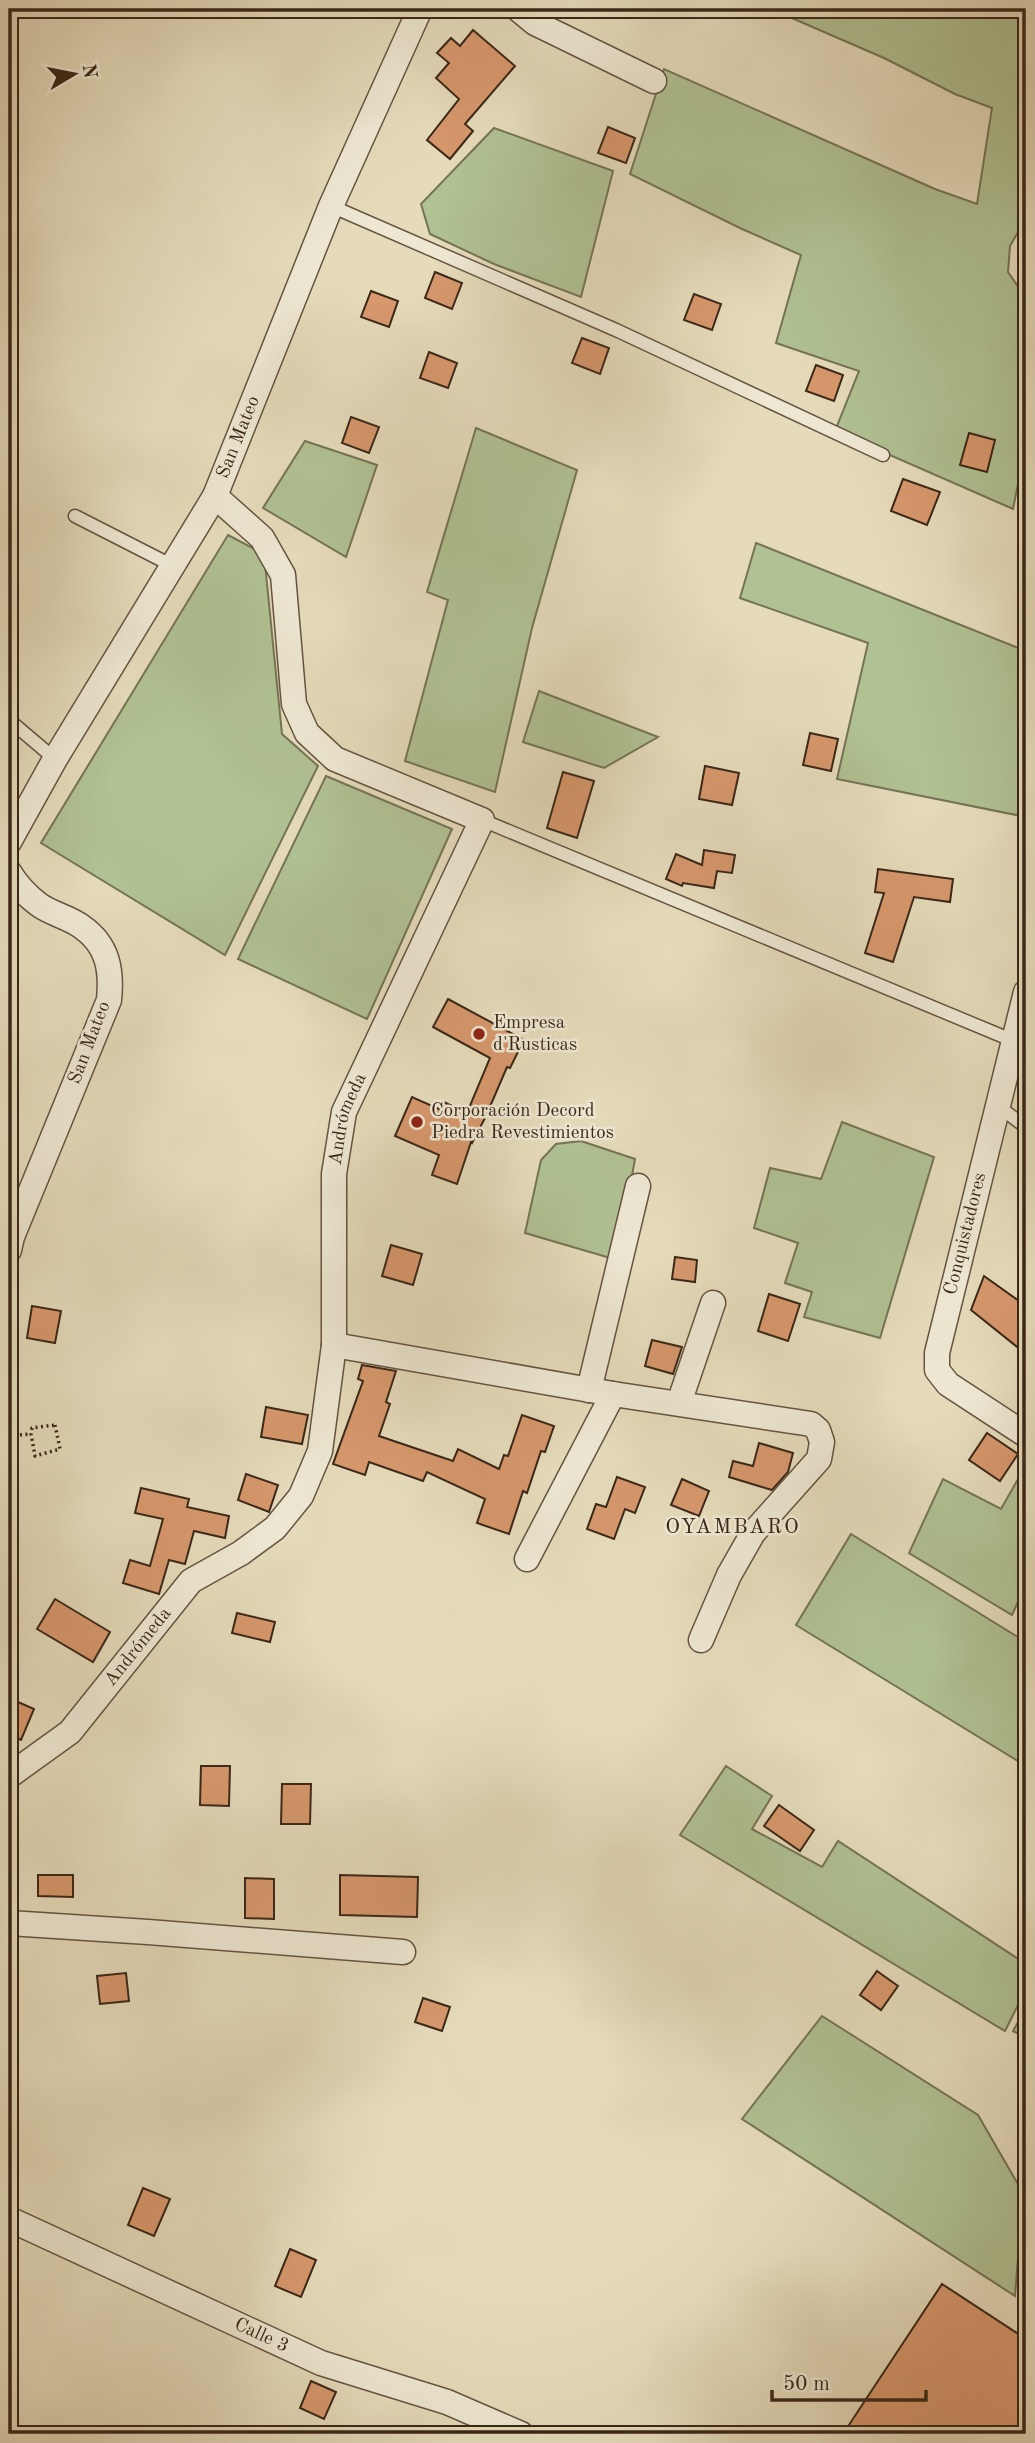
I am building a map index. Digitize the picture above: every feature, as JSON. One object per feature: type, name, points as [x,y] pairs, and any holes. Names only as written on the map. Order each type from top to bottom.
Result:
[{"type":"street","name":"San Mateo","points":[[9,842],[55,759],[215,496],[331,206],[420,9]]},
{"type":"street","points":[[518,9],[535,23],[654,81]]},
{"type":"street","points":[[215,496],[262,538],[283,575],[294,704],[307,733],[335,759],[482,820]]},
{"type":"street","name":"Andrómeda","points":[[9,1776],[70,1732],[191,1581],[241,1553],[275,1528],[301,1496],[320,1451],[334,1345],[334,1174],[344,1112],[482,820]]},
{"type":"street","name":"San Mateo","points":[[9,872],[21,890],[41,906],[82,927],[103,948],[111,975],[109,1000],[9,1250]]},
{"type":"street","name":"Conquistadores","points":[[1026,992],[937,1353],[937,1370],[948,1384],[1026,1435]]},
{"type":"street","points":[[527,1559],[601,1392],[638,1186]]},
{"type":"street","points":[[679,1404],[713,1303]]},
{"type":"street","points":[[334,1345],[601,1392],[811,1424],[818,1430],[822,1442],[819,1459],[753,1533],[729,1575],[701,1640]]},
{"type":"street","points":[[9,1923],[148,1931],[402,1952]]},
{"type":"street","name":"Calle 3","points":[[9,2219],[321,2363],[447,2402],[521,2434]]},
{"type":"lane","points":[[331,206],[615,330],[883,455]]},
{"type":"lane","points":[[75,516],[173,566]]},
{"type":"lane","points":[[9,720],[55,759]]},
{"type":"lane","points":[[482,820],[1014,1041]]},
{"type":"lane","points":[[998,1107],[1026,1127]]},
{"type":"path","points":[[55,1425],[60,1449],[35,1456],[31,1434],[32,1428],[55,1425]]},
{"type":"path","points":[[9,1436],[31,1434]]},
{"type":"green space","points":[[771,9],[1026,9],[1026,218],[1010,246],[1008,272],[1026,298],[1026,443],[1013,509],[835,431],[859,371],[776,343],[801,255],[630,174],[664,69],[935,189],[977,204],[992,108],[955,94],[884,58]]},
{"type":"green space","points":[[494,128],[613,171],[581,297],[494,264],[430,234],[421,204]]},
{"type":"green space","points":[[476,428],[577,470],[532,628],[495,792],[405,761],[448,600],[427,592]]},
{"type":"green space","points":[[305,441],[377,465],[346,557],[263,508]]},
{"type":"green space","points":[[228,535],[264,554],[282,734],[318,766],[225,955],[41,843]]},
{"type":"green space","points":[[756,543],[1026,651],[1026,817],[837,779],[868,643],[740,598]]},
{"type":"green space","points":[[539,691],[658,737],[604,768],[523,742]]},
{"type":"green space","points":[[326,776],[452,829],[367,1019],[238,959]]},
{"type":"green space","points":[[842,1122],[934,1157],[880,1338],[804,1317],[812,1292],[785,1283],[798,1243],[754,1228],[770,1168],[821,1179]]},
{"type":"green space","points":[[581,1141],[635,1159],[617,1260],[525,1233],[541,1160],[556,1144]]},
{"type":"green space","points":[[1026,1465],[1026,1584],[1012,1615],[909,1553],[943,1479],[1001,1509]]},
{"type":"green space","points":[[851,1534],[1026,1642],[1026,1766],[796,1625]]},
{"type":"green space","points":[[726,1766],[772,1796],[752,1829],[822,1867],[838,1841],[1026,1964],[1026,1989],[1005,2031],[680,1835]]},
{"type":"green space","points":[[1026,2008],[1026,2038],[1013,2031]]},
{"type":"green space","points":[[822,2016],[978,2115],[1023,2193],[1015,2296],[742,2119]]},
{"type":"building","points":[[473,30],[515,66],[465,124],[473,131],[450,159],[427,140],[459,99],[436,78],[449,63],[437,53],[451,38],[460,46]]},
{"type":"building","points":[[608,127],[635,138],[626,163],[598,153]]},
{"type":"building","points":[[435,272],[462,283],[452,309],[425,298]]},
{"type":"building","points":[[371,291],[398,301],[389,327],[361,317]]},
{"type":"building","points":[[694,294],[721,304],[712,330],[684,320]]},
{"type":"building","points":[[582,338],[609,348],[600,374],[572,363]]},
{"type":"building","points":[[429,352],[457,363],[448,388],[420,378]]},
{"type":"building","points":[[816,365],[843,375],[834,401],[806,391]]},
{"type":"building","points":[[351,417],[379,427],[369,453],[342,443]]},
{"type":"building","points":[[969,433],[995,440],[987,472],[960,465]]},
{"type":"building","points":[[903,479],[940,492],[927,525],[891,511]]},
{"type":"building","points":[[810,733],[838,739],[831,771],[803,765]]},
{"type":"building","points":[[705,766],[739,773],[732,805],[699,799]]},
{"type":"building","points":[[563,772],[594,781],[577,838],[547,828]]},
{"type":"building","points":[[704,850],[735,855],[732,873],[717,871],[714,888],[683,883],[682,886],[666,879],[676,854],[702,865]]},
{"type":"building","points":[[878,869],[953,879],[950,902],[914,897],[893,962],[865,953],[884,893],[875,892]]},
{"type":"building","points":[[448,999],[524,1040],[510,1068],[507,1067],[486,1116],[471,1142],[457,1184],[432,1175],[439,1155],[395,1136],[412,1097],[441,1110],[444,1102],[467,1113],[490,1058],[433,1027]]},
{"type":"building","points":[[391,1245],[422,1254],[413,1285],[382,1276]]},
{"type":"building","points":[[675,1257],[697,1260],[695,1282],[672,1279]]},
{"type":"building","points":[[984,1276],[1026,1306],[1026,1354],[971,1310]]},
{"type":"building","points":[[769,1294],[800,1304],[788,1341],[758,1331]]},
{"type":"building","points":[[32,1306],[61,1311],[55,1343],[27,1338]]},
{"type":"building","points":[[652,1340],[682,1347],[673,1374],[645,1366]]},
{"type":"building","points":[[362,1365],[396,1371],[386,1402],[390,1404],[379,1436],[453,1461],[458,1449],[499,1469],[504,1455],[508,1456],[522,1415],[554,1426],[545,1452],[541,1451],[527,1493],[523,1491],[509,1534],[477,1523],[485,1499],[427,1472],[423,1481],[369,1462],[365,1475],[333,1464],[363,1381],[358,1379]]},
{"type":"building","points":[[266,1407],[308,1415],[302,1444],[261,1437]]},
{"type":"building","points":[[987,1433],[1018,1454],[1000,1481],[969,1460]]},
{"type":"building","points":[[759,1443],[793,1453],[788,1472],[772,1490],[729,1477],[733,1461],[753,1466]]},
{"type":"building","points":[[246,1474],[278,1485],[269,1512],[238,1500]]},
{"type":"building","points":[[617,1477],[645,1487],[635,1513],[625,1509],[614,1539],[587,1529],[596,1504],[606,1507]]},
{"type":"building","points":[[682,1479],[709,1491],[699,1516],[671,1505]]},
{"type":"building","points":[[141,1488],[189,1499],[187,1507],[229,1516],[225,1538],[194,1531],[185,1564],[169,1560],[159,1594],[123,1583],[130,1560],[150,1566],[163,1519],[135,1513]]},
{"type":"building","points":[[55,1599],[110,1632],[93,1662],[37,1629]]},
{"type":"building","points":[[237,1613],[275,1622],[270,1642],[232,1633]]},
{"type":"building","points":[[9,1698],[34,1709],[21,1740],[9,1734]]},
{"type":"building","points":[[201,1766],[230,1766],[229,1806],[200,1805]]},
{"type":"building","points":[[282,1784],[311,1784],[310,1824],[281,1824]]},
{"type":"building","points":[[779,1805],[814,1830],[800,1851],[764,1826]]},
{"type":"building","points":[[38,1875],[73,1875],[73,1897],[38,1896]]},
{"type":"building","points":[[340,1875],[418,1877],[417,1917],[340,1915]]},
{"type":"building","points":[[245,1878],[274,1879],[274,1919],[245,1918]]},
{"type":"building","points":[[877,1971],[898,1986],[881,2010],[860,1995]]},
{"type":"building","points":[[126,1973],[129,2001],[100,2004],[97,1976]]},
{"type":"building","points":[[423,1998],[450,2007],[442,2031],[415,2022]]},
{"type":"building","points":[[143,2188],[170,2199],[154,2236],[128,2225]]},
{"type":"building","points":[[290,2249],[316,2260],[301,2297],[275,2286]]},
{"type":"building","points":[[942,2284],[1026,2339],[1026,2413],[1013,2434],[843,2434]]},
{"type":"building","points":[[311,2381],[336,2392],[324,2419],[300,2408]]},
{"type":"place","name":"Empresa d'Rusticas","points":[[479,1034]]},
{"type":"place","name":"Corporación Decord Piedra Revestimientos","points":[[417,1122]]},
{"type":"district","name":"OYAMBARO","points":[[733,1527]]}]
